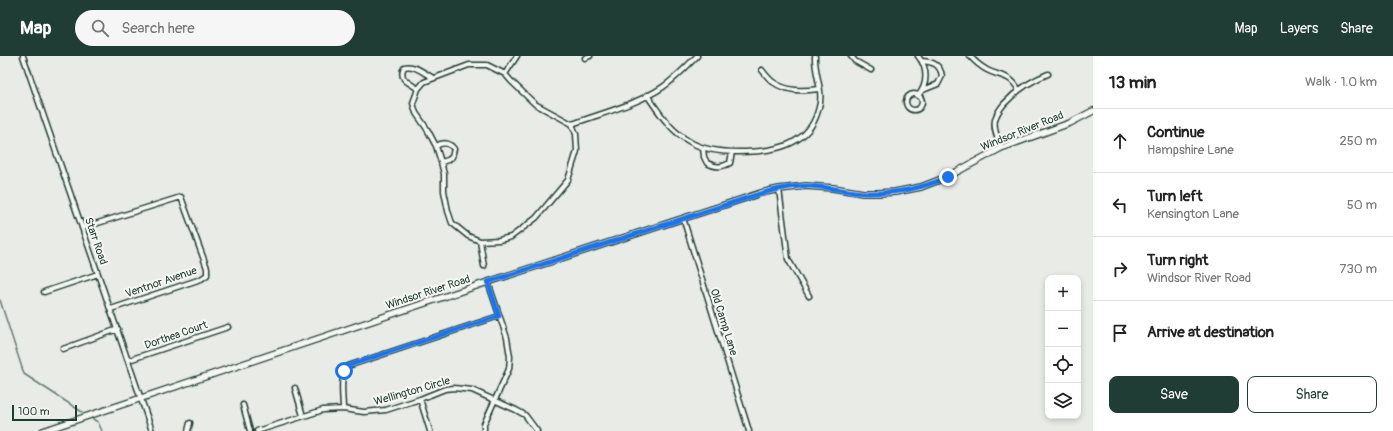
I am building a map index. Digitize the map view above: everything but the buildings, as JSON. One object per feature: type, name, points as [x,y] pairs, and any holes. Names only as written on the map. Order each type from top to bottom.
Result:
[{"type":"main road","name":"Windsor River Road","points":[[43,431],[488,282],[761,193],[806,186],[863,193],[878,193],[909,190],[934,183],[1001,148],[1064,125],[1093,111]]},
{"type":"street","name":"Starr Road","points":[[24,56],[152,431]]},
{"type":"street","points":[[505,74],[517,56]]},
{"type":"street","points":[[585,58],[590,56]]},
{"type":"street","points":[[572,124],[632,102],[662,87],[683,72],[697,56]]},
{"type":"street","points":[[647,95],[663,119],[673,130],[692,144],[710,150],[741,153],[774,149],[797,140],[808,130],[816,118],[820,106],[815,56]]},
{"type":"street","points":[[851,56],[855,61],[871,70]]},
{"type":"street","points":[[918,56],[922,61],[926,83],[918,96]]},
{"type":"street","points":[[970,56],[976,63],[987,70],[1014,82],[1018,89]]},
{"type":"street","points":[[922,61],[937,64],[940,67],[942,76],[938,84],[923,90]]},
{"type":"street","points":[[469,65],[488,65],[505,74],[534,104],[572,124],[576,134],[577,151],[568,180],[536,218],[511,236],[499,240],[480,241],[468,236],[452,223],[444,191],[444,174],[436,146],[416,113],[413,103],[418,89],[424,82],[433,78],[469,65]]},
{"type":"street","points":[[418,89],[403,79],[402,71],[404,67],[415,67],[433,78]]},
{"type":"street","points":[[762,70],[772,82],[793,90],[803,91],[819,89]]},
{"type":"street","points":[[1001,148],[994,120],[998,112],[1018,89],[1048,74]]},
{"type":"street","points":[[436,146],[440,143],[447,143],[454,149],[452,157],[441,162]]},
{"type":"street","points":[[704,148],[704,157],[707,163],[718,167],[730,164],[732,152]]},
{"type":"street","points":[[779,189],[788,259],[809,296]]},
{"type":"street","name":"Ventnor Avenue","points":[[82,228],[181,197],[207,268],[207,276],[201,279],[111,309]]},
{"type":"street","name":"Old Camp Lane","points":[[683,218],[749,431]]},
{"type":"street","points":[[480,241],[484,266]]},
{"type":"street","points":[[44,292],[98,274]]},
{"type":"street","points":[[484,431],[484,424],[509,368],[510,357],[510,347],[488,282]]},
{"type":"street","points":[[343,409],[343,377],[344,371],[348,366],[499,316]]},
{"type":"street","name":"Dorthea Court","points":[[129,360],[228,327]]},
{"type":"street","points":[[63,349],[118,329]]},
{"type":"street","points":[[295,388],[303,416]]},
{"type":"street","name":"Wellington Circle","points":[[257,431],[323,410],[343,409],[375,412],[454,388],[472,390],[516,410],[525,415],[538,431]]},
{"type":"street","points":[[420,399],[430,431]]},
{"type":"street","points":[[243,406],[250,431]]},
{"type":"street","points":[[188,431],[190,423]]},
{"type":"waterway","points":[[0,300],[24,374],[82,412]]},
{"type":"waterway","points":[[89,417],[98,422],[102,431]]},
{"type":"route","points":[[344,371],[348,366],[353,364],[499,316],[488,282],[761,193],[806,186],[833,188],[863,193],[895,192],[921,187],[948,177]]}]
